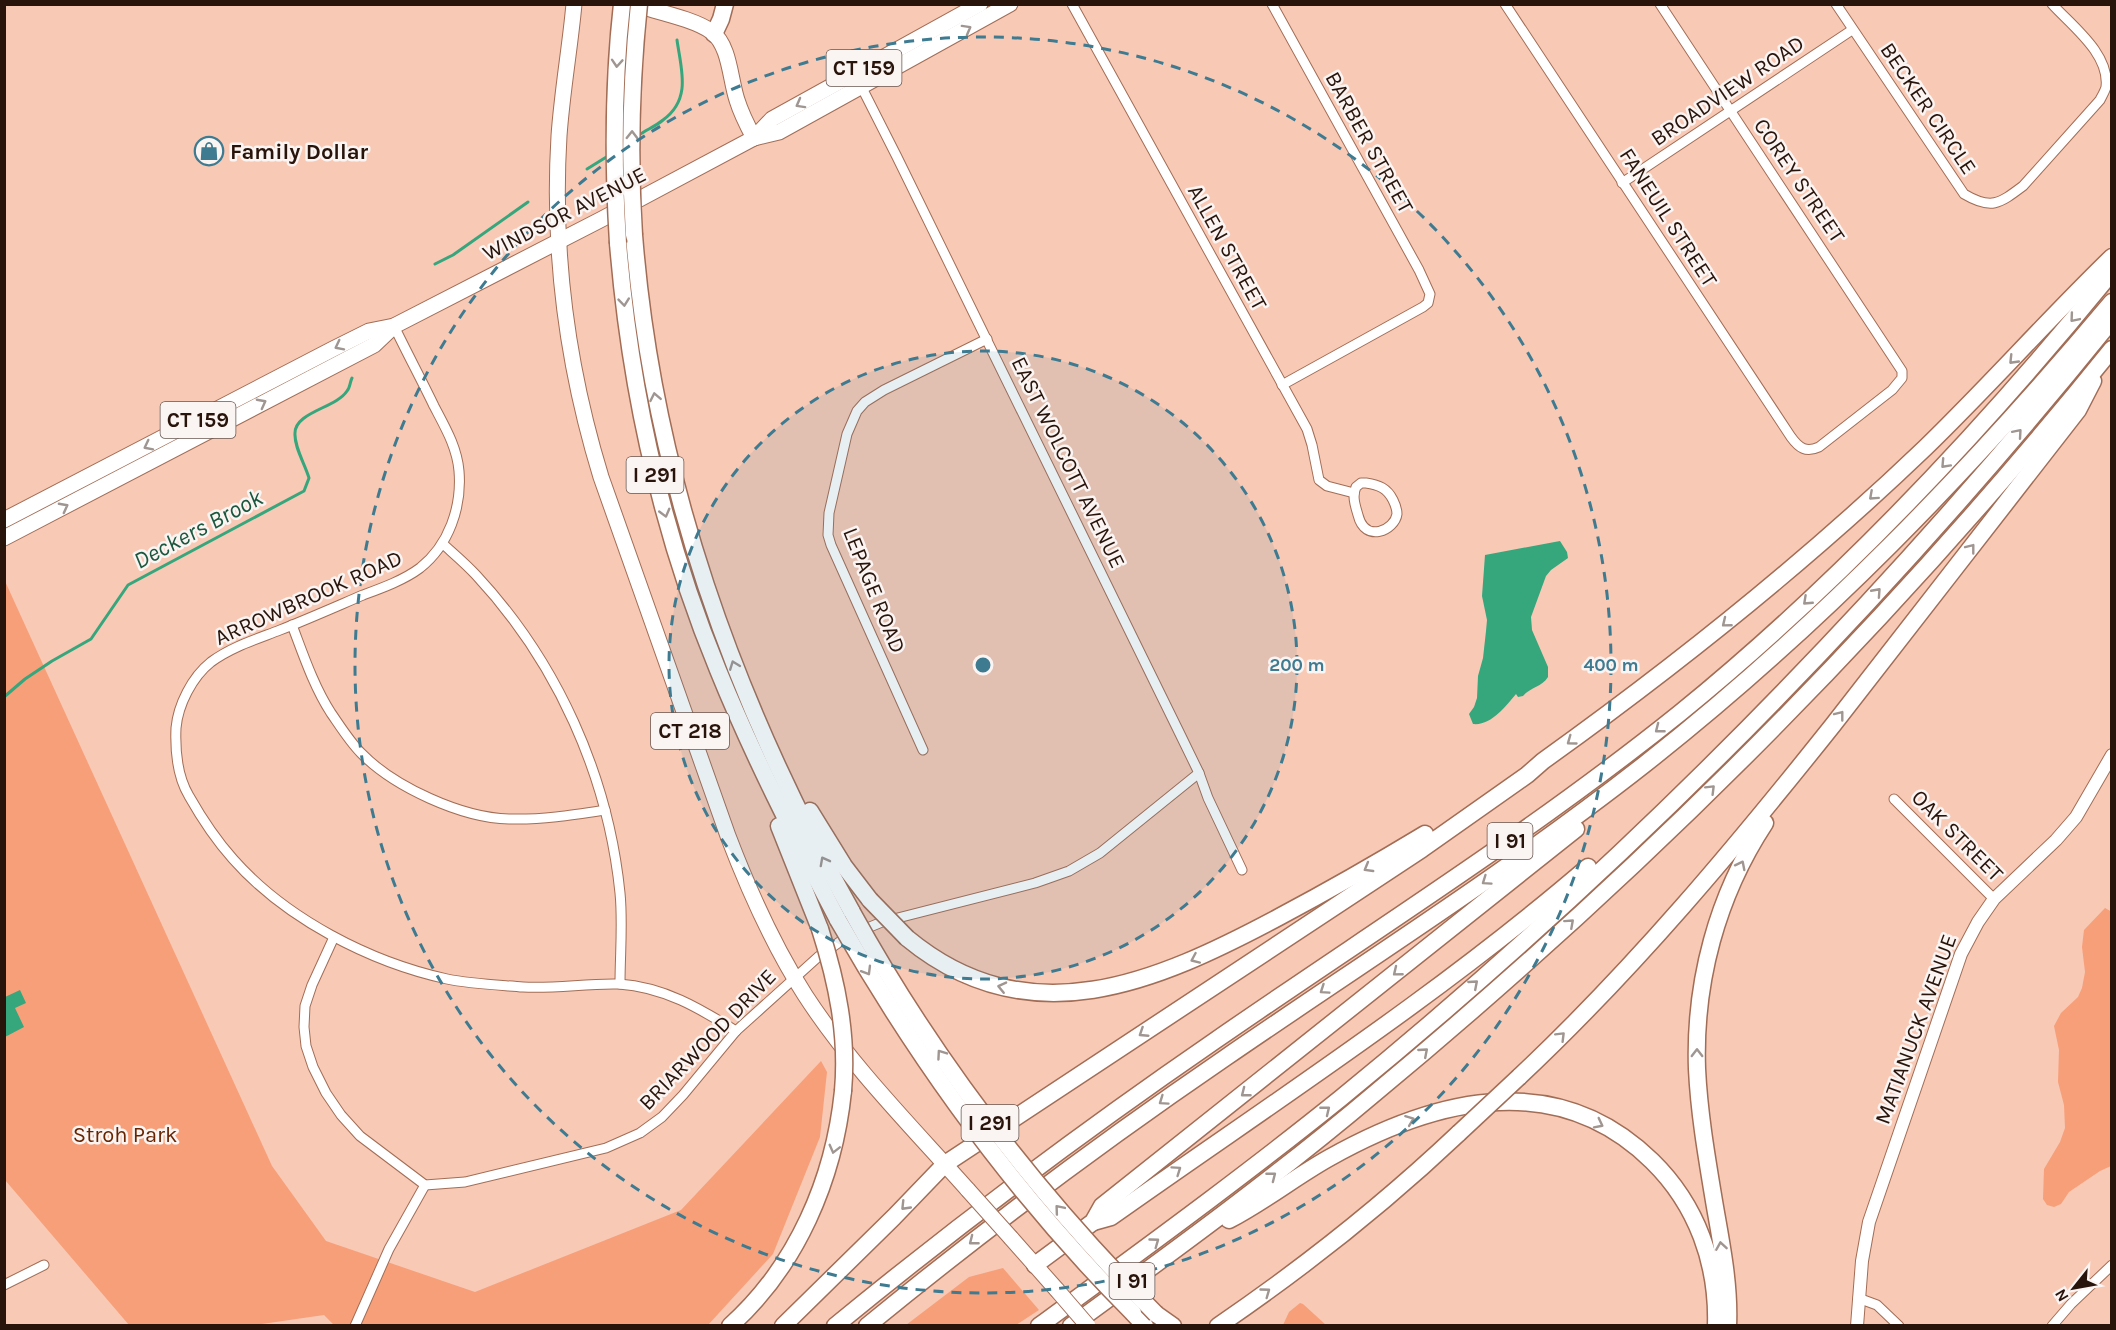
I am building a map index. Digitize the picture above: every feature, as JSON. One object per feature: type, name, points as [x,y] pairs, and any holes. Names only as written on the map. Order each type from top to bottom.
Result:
[{"type":"highway","name":"I 291","points":[[622,4],[615,108],[615,175],[618,243],[628,342],[651,462],[687,585],[737,694],[796,807],[885,999],[973,1126],[1052,1224],[1149,1321]]},
{"type":"highway","name":"I 291","points":[[639,4],[632,128],[634,235],[648,359],[672,476],[737,694]]},
{"type":"highway","points":[[714,34],[725,4]]},
{"type":"highway","points":[[783,1326],[945,1164],[1422,849],[1527,775],[1697,646],[1847,520],[1975,399],[2112,257]]},
{"type":"highway","name":"I 91","points":[[836,1326],[921,1256],[1081,1135],[1218,1038],[1504,845],[1606,770],[1691,703],[1778,627],[1904,506],[2008,395],[2112,272]]},
{"type":"highway","points":[[867,1326],[1076,1162],[1511,863],[1616,787],[1684,733],[1789,643],[1908,528],[2006,425],[2112,302]]},
{"type":"highway","points":[[1039,1326],[1230,1185],[1389,1058],[1588,881],[1688,786],[1840,631],[1970,488],[2112,320]]},
{"type":"highway","name":"I 91","points":[[1071,1326],[1288,1164],[1407,1067],[1562,931],[1653,846],[1791,709],[1932,559],[2015,466],[2112,349]]},
{"type":"highway","points":[[1218,1326],[1343,1234],[1459,1133],[1586,1011],[1645,948],[1714,871],[1804,761],[2078,410],[2090,390],[2100,364]]},
{"type":"highway","points":[[737,694],[761,717],[818,825],[844,866],[870,900],[907,938],[962,973],[992,985],[1044,993],[1078,992],[1139,980],[1194,960],[1299,906],[1398,850],[1523,771],[1543,761]]},
{"type":"highway","points":[[730,1326],[772,1280],[793,1248],[811,1213],[832,1154],[843,1091],[845,1061],[842,1018],[831,966],[820,929],[743,740],[737,694]]},
{"type":"highway","points":[[1035,1265],[1093,1222],[1111,1217],[1374,1033],[1468,963],[1593,862],[1678,787],[1746,722],[1779,695]]},
{"type":"highway","points":[[1093,1222],[1102,1206],[1563,840],[1648,769],[1684,733]]},
{"type":"highway","points":[[1728,1326],[1725,1271],[1699,1093],[1697,1042],[1700,993],[1712,939],[1730,889],[1756,837],[1794,781],[1804,761]]},
{"type":"highway","name":"I 291","points":[[845,916],[990,1123],[1149,1321]]},
{"type":"highway","points":[[1192,1236],[1240,1214],[1331,1157],[1408,1120],[1475,1103],[1503,1100],[1537,1103],[1573,1112],[1619,1135],[1648,1158],[1675,1187],[1692,1214],[1707,1250],[1714,1279],[1716,1326]]},
{"type":"highway","points":[[1149,1321],[1173,1326]]},
{"type":"main road","points":[[558,242],[559,135],[574,4]]},
{"type":"main road","points":[[633,4],[697,24],[714,34],[723,47],[737,101],[754,138]]},
{"type":"main road","name":"WINDSOR AVENUE","points":[[920,46],[980,4]]},
{"type":"main road","name":"WINDSOR AVENUE","points":[[4,537],[97,481],[315,367],[369,331],[394,326],[754,138],[779,132],[858,80],[920,46],[1010,4]]},
{"type":"main road","name":"CT 218","points":[[558,242],[561,291],[572,363],[601,477],[744,877],[765,925],[794,978],[848,1053],[1088,1326]]},
{"type":"main road","name":"WINDSOR AVENUE","points":[[4,520],[97,481]]},
{"type":"street","name":"ALLEN STREET","points":[[1072,4],[1310,436],[1319,480],[1327,486],[1354,493]]},
{"type":"street","name":"BARBER STREET","points":[[1272,4],[1419,270],[1429,289],[1430,299],[1423,307],[1282,385]]},
{"type":"street","name":"FANEUIL STREET","points":[[1505,4],[1791,437],[1803,449]]},
{"type":"street","name":"COREY STREET","points":[[1660,4],[1899,364],[1902,378],[1892,390],[1819,447],[1811,450],[1803,449]]},
{"type":"street","name":"BECKER CIRCLE","points":[[1836,4],[1964,194],[1980,204],[1996,203],[2009,197],[2023,186],[2100,100],[2106,88],[2104,64],[2052,4]]},
{"type":"street","name":"BROADVIEW ROAD","points":[[1622,183],[1852,30]]},
{"type":"street","name":"EAST WOLCOTT AVENUE","points":[[858,80],[1199,773],[1208,798],[1242,870]]},
{"type":"street","name":"ARROWBROOK ROAD","points":[[394,326],[453,444],[459,470],[459,497],[454,521],[443,544],[420,567],[392,584],[236,647],[211,663],[197,677],[183,699],[177,723],[178,766],[185,788],[204,821],[235,862],[264,888],[299,916],[334,937],[389,962],[451,980],[545,987],[620,984],[664,993],[682,1000],[736,1031]]},
{"type":"street","name":"LEPAGE ROAD","points":[[923,750],[831,545],[828,535],[829,513],[847,434],[857,411],[865,402],[884,390],[987,339]]},
{"type":"street","points":[[1361,483],[1382,487],[1394,503],[1397,512],[1395,519],[1380,531],[1372,532],[1364,529],[1359,522],[1354,493],[1356,487],[1361,483]]},
{"type":"street","points":[[443,544],[476,575],[512,618],[546,668],[574,723],[592,766],[614,849],[621,896],[620,984]]},
{"type":"street","points":[[292,625],[330,711],[362,754],[402,783],[428,798],[468,813],[507,819],[549,819],[605,810]]},
{"type":"street","name":"MATIANUCK AVENUE","points":[[1857,1326],[1863,1247],[1869,1222],[1961,954],[1978,922],[1994,899],[2070,825],[2088,799],[2112,755]]},
{"type":"street","name":"BRIARWOOD DRIVE","points":[[425,1185],[465,1182],[620,1143],[640,1133],[662,1117],[683,1095],[736,1031],[832,946],[864,929],[901,916],[1053,877],[1077,867],[1117,840],[1199,773]]},
{"type":"street","name":"OAK STREET","points":[[1894,799],[1994,899]]},
{"type":"street","points":[[334,937],[305,1006],[306,1046],[313,1067],[326,1093],[341,1115],[360,1136],[425,1185],[389,1249],[355,1326]]},
{"type":"street","points":[[4,1285],[44,1265]]},
{"type":"street","points":[[2052,1326],[2071,1304],[2112,1265]]},
{"type":"street","points":[[1858,1298],[1877,1305],[1899,1326]]},
{"type":"green space","name":"Stroh Park","points":[[4,579],[272,1166],[326,1241],[475,1292],[681,1210],[821,1061],[827,1072],[820,1137],[773,1254],[708,1325],[335,1326],[324,1315],[255,1325],[129,1325],[5,1180]]},
{"type":"green space","points":[[2105,908],[2112,912],[2111,1166],[2069,1192],[2061,1204],[2054,1207],[2047,1205],[2043,1199],[2044,1169],[2060,1142],[2065,1128],[2064,1105],[2058,1082],[2059,1050],[2054,1026],[2061,1013],[2078,997],[2082,988],[2085,972],[2082,947],[2084,930]]},
{"type":"green space","points":[[1003,1268],[1039,1310],[1016,1325],[906,1325],[969,1277]]},
{"type":"green space","points":[[1300,1303],[1326,1325],[1283,1325],[1289,1312]]},
{"type":"shaded area","points":[[1560,541],[1568,558],[1546,576],[1531,617],[1532,630],[1548,667],[1548,677],[1523,696],[1518,697],[1516,694],[1492,719],[1473,724],[1469,714],[1477,698],[1478,676],[1483,658],[1487,620],[1482,596],[1485,555]]},
{"type":"shaded area","points":[[20,990],[26,1003],[15,1008],[24,1027],[5,1037],[5,997]]},
{"type":"waterway","name":"Deckers Brook","points":[[639,135],[663,120],[678,103],[682,73],[677,40]]},
{"type":"waterway","name":"Deckers Brook","points":[[587,169],[608,156]]},
{"type":"waterway","name":"Deckers Brook","points":[[435,264],[453,255],[528,202]]},
{"type":"waterway","name":"Deckers Brook","points":[[4,697],[25,679],[91,639],[128,585],[304,491],[309,478],[296,444],[297,426],[309,415],[342,397],[348,390],[352,378]]},
{"type":"place","name":"Family Dollar","points":[[209,151]]}]
